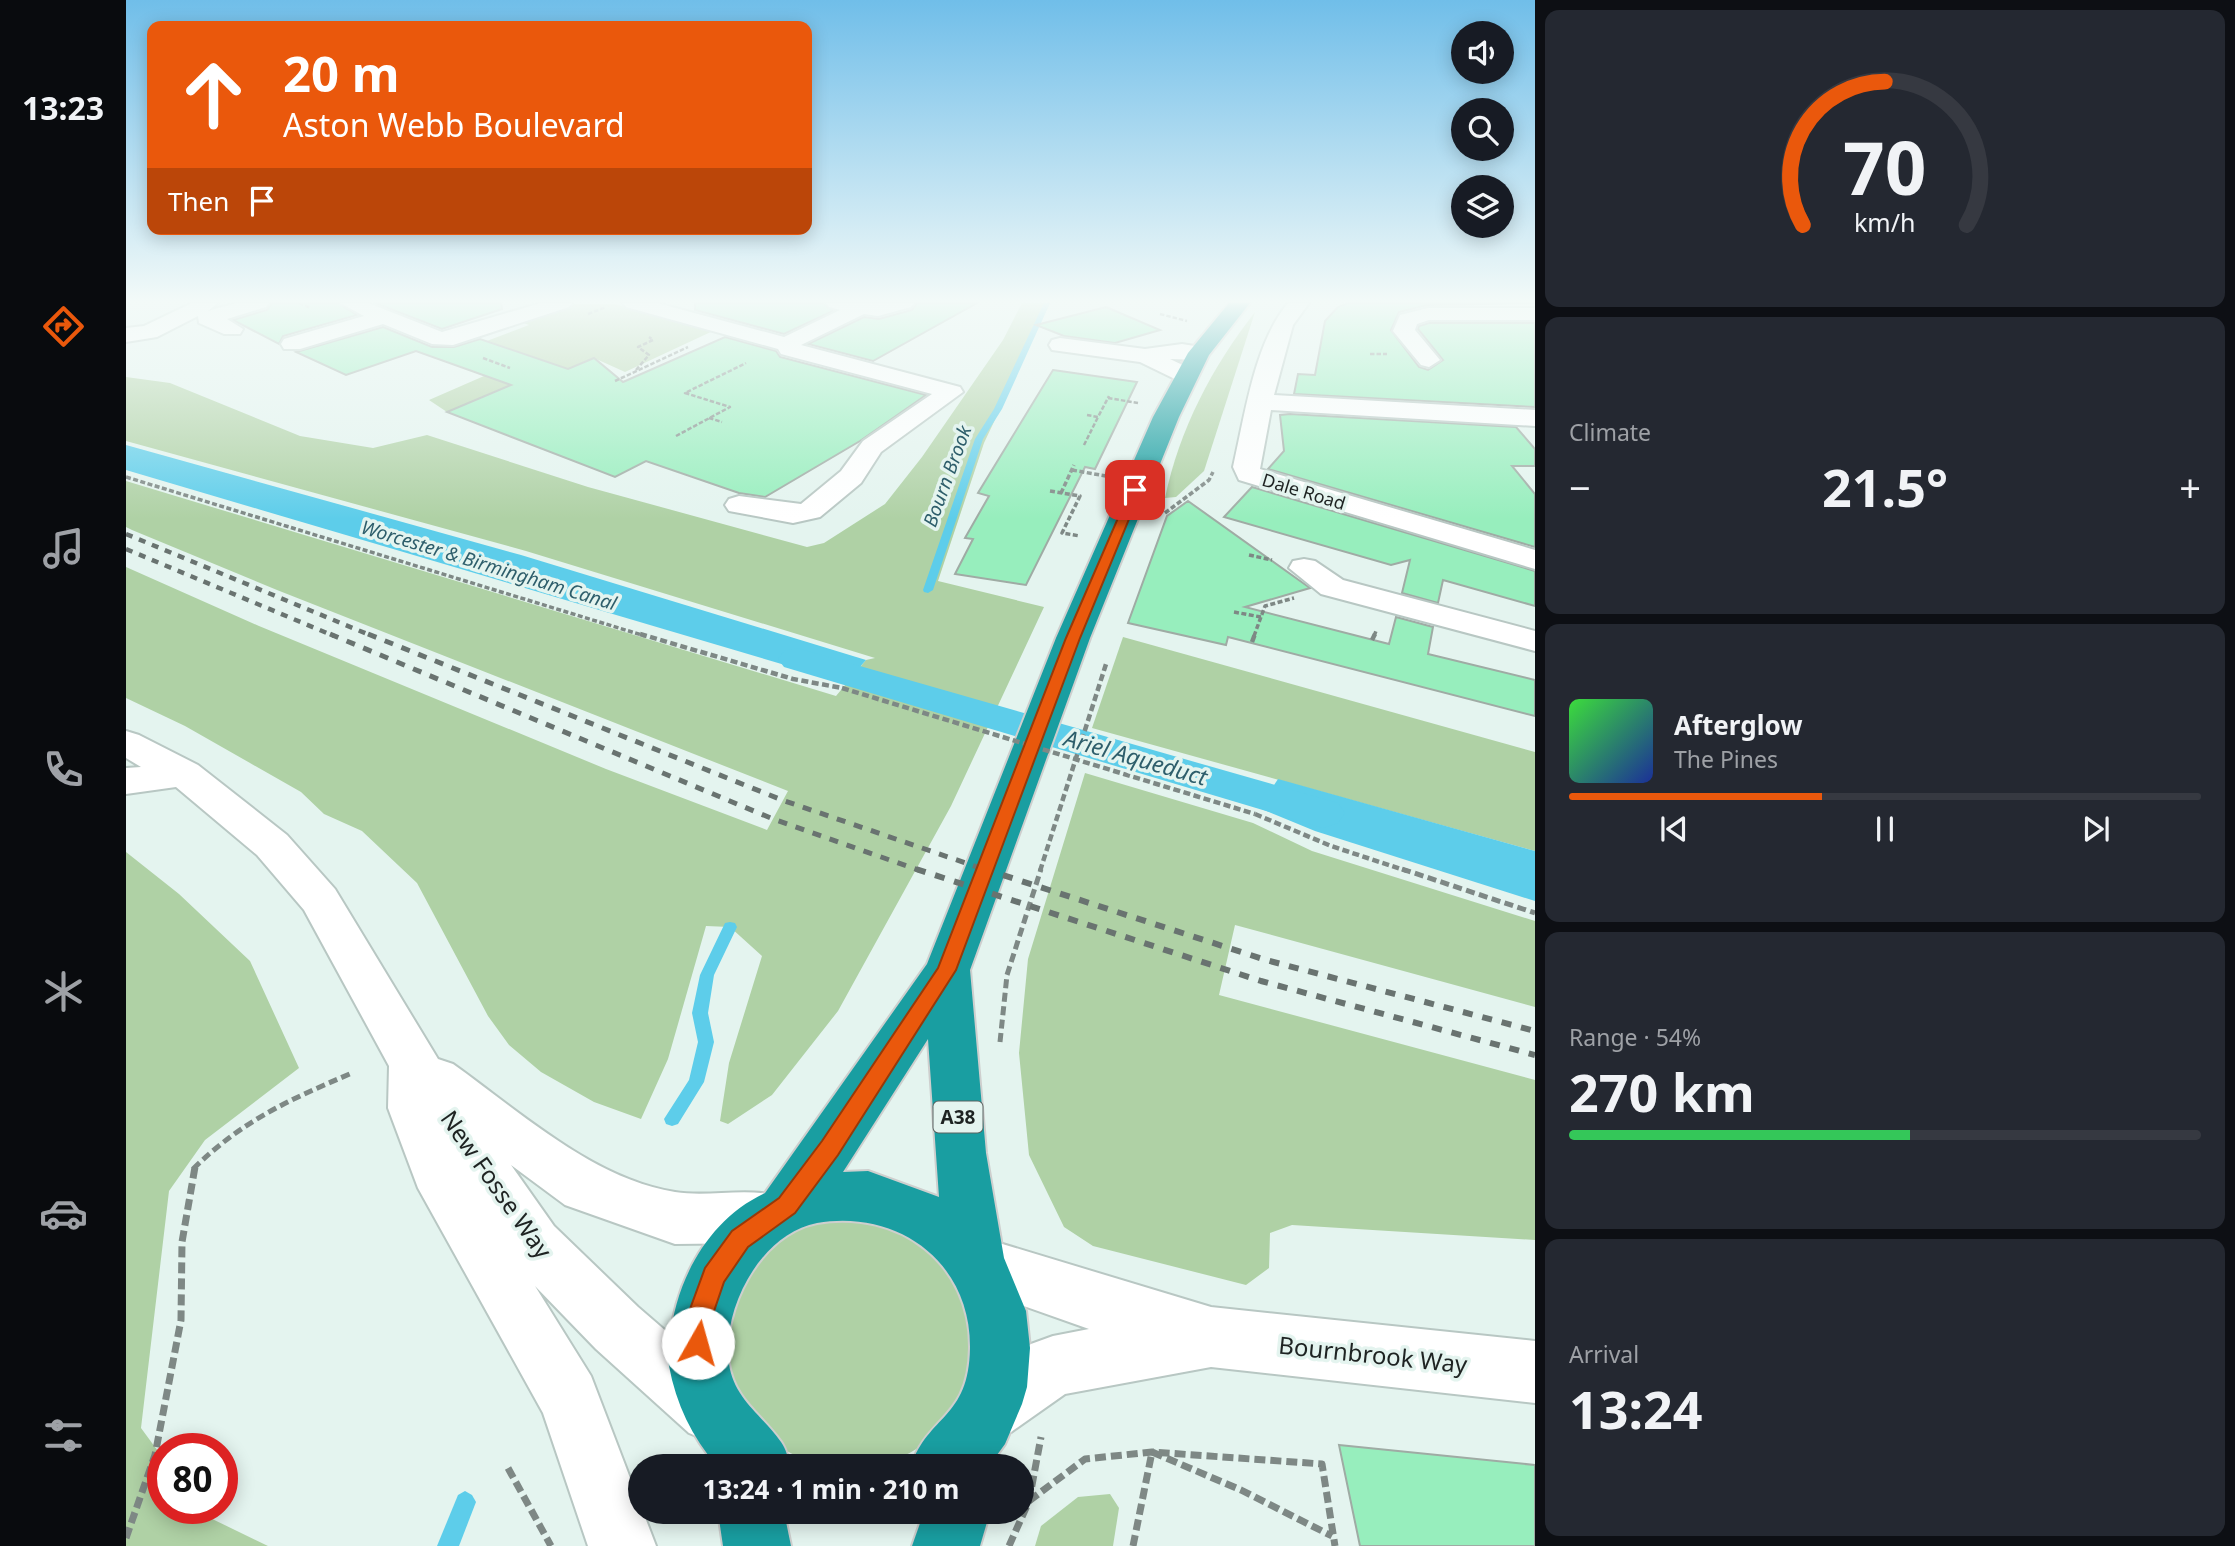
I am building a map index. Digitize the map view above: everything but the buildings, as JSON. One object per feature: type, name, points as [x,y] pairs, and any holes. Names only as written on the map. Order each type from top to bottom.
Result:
[{"type":"highway","name":"A38","points":[[738,1454],[698,1365],[699,1320],[714,1276],[740,1239],[777,1211],[830,1148],[947,970],[1073,638],[1187,375]]},
{"type":"highway","name":"A38","points":[[947,970],[960,1153],[976,1263]]},
{"type":"highway","name":"A38","points":[[777,1211],[817,1197],[862,1194],[906,1205],[946,1228],[976,1263],[997,1308],[1002,1359],[980,1438],[959,1454]]},
{"type":"highway","name":"A38","points":[[753,1524],[757,1546]]},
{"type":"highway","points":[[946,1546],[953,1524]]},
{"type":"street","points":[[739,505],[793,513],[810,511],[851,477],[872,447],[951,392],[888,375]]},
{"type":"street","name":"Dale Road","points":[[1268,375],[1246,467],[1249,474],[1535,560]]},
{"type":"street","points":[[1260,402],[1535,418]]},
{"type":"street","points":[[1304,568],[1332,587],[1535,641]]},
{"type":"street","name":"New Fosse Way","points":[[126,743],[184,774],[272,845],[320,900],[413,1063],[534,1245],[617,1328],[734,1454]]},
{"type":"street","points":[[126,781],[184,774]]},
{"type":"street","name":"New Fosse Way","points":[[413,1063],[584,1188],[676,1218],[777,1211]]},
{"type":"street","name":"New Fosse Way","points":[[413,1063],[414,1108],[445,1188],[569,1398],[622,1546]]},
{"type":"street","points":[[976,1263],[1044,1287],[1211,1337]]},
{"type":"street","points":[[980,1438],[1054,1366],[1211,1337]]},
{"type":"street","name":"Bournbrook Way","points":[[1211,1337],[1535,1371]]},
{"type":"path","points":[[615,382],[629,375]]},
{"type":"path","points":[[676,436],[730,407],[685,393],[722,375]]},
{"type":"path","points":[[1084,445],[1109,397],[1146,404]]},
{"type":"path","points":[[1087,415],[1098,417]]},
{"type":"path","points":[[709,418],[722,422]]},
{"type":"path","points":[[1061,493],[1073,468],[1112,477]]},
{"type":"path","points":[[1162,516],[1209,480],[1214,470]]},
{"type":"path","points":[[126,477],[682,647],[793,679],[842,688],[1255,814],[1331,846],[1535,913]]},
{"type":"path","points":[[1050,491],[1080,496],[1062,533],[1085,537]]},
{"type":"path","points":[[1252,642],[1265,606],[1332,587]]},
{"type":"path","points":[[1234,612],[1261,617]]},
{"type":"path","points":[[1000,1055],[1007,975],[1109,656]]},
{"type":"path","points":[[126,1538],[155,1455],[181,1320],[182,1242],[193,1169],[221,1142],[273,1107],[352,1073]]},
{"type":"path","points":[[1034,1474],[1054,1366]]},
{"type":"path","points":[[1152,1452],[1241,1490],[1333,1536]]},
{"type":"path","points":[[1133,1546],[1152,1452]]},
{"type":"path","points":[[1034,1497],[1086,1459],[1152,1452],[1321,1464],[1335,1546]]},
{"type":"path","points":[[508,1468],[551,1546]]},
{"type":"path","points":[[1009,1546],[1019,1524]]},
{"type":"green space","points":[[507,375],[489,377],[519,388],[495,398],[487,395],[447,412],[429,400],[484,376]]},
{"type":"green space","points":[[979,375],[1016,375],[984,443],[938,581],[1044,607],[951,806],[838,1011],[772,1095],[728,1124],[720,1121],[729,1063],[762,956],[730,927],[706,926],[668,1059],[641,1119],[594,1102],[541,1072],[509,1045],[488,1016],[417,883],[362,831],[324,814],[301,792],[185,726],[126,698],[126,567],[259,626],[606,769],[767,830],[788,791],[277,590],[132,530],[126,527],[126,481],[836,696],[866,660],[875,658],[526,551],[126,441],[126,377],[170,383],[300,436],[373,448],[427,435],[588,487],[807,547],[824,543],[885,504],[922,457]]},
{"type":"green space","points":[[1235,375],[1204,471],[1176,497],[1165,498],[1188,424],[1211,377]]},
{"type":"green space","points":[[1123,637],[1535,752],[1535,851],[1092,728]]},
{"type":"green space","points":[[1085,773],[1253,823],[1312,851],[1535,921],[1535,1007],[1235,925],[1219,995],[1535,1080],[1535,1240],[1292,1225],[1270,1233],[1269,1268],[1246,1285],[1093,1246],[1064,1227],[1029,1155],[1019,1053],[1028,959]]},
{"type":"green space","points":[[126,852],[179,894],[250,961],[299,1068],[205,1140],[169,1191],[141,1428],[147,1436],[147,1524],[223,1524],[268,1546],[126,1546]]},
{"type":"green space","points":[[850,1216],[875,1219],[898,1226],[920,1237],[939,1253],[961,1283],[975,1330],[973,1367],[955,1412],[930,1439],[907,1454],[793,1454],[780,1447],[761,1431],[739,1401],[727,1367],[724,1342],[727,1317],[734,1294],[745,1272],[761,1253],[780,1237],[802,1226],[825,1219]]},
{"type":"green space","points":[[1110,1494],[1119,1508],[1113,1546],[1035,1546],[1041,1526],[1078,1497]]},
{"type":"water","name":"Worcester & Birmingham Canal","points":[[126,445],[521,555],[866,660],[846,683],[126,470]]},
{"type":"water","points":[[1278,779],[1535,851],[1535,901],[1315,831],[1259,808]]},
{"type":"waterway","name":"Bourn Brook","points":[[928,590],[979,439],[998,409],[1014,375]]},
{"type":"waterway","name":"Ariel Aqueduct","points":[[797,659],[1323,813]]},
{"type":"waterway","name":"Bourn Brook","points":[[672,1119],[696,1082],[706,1042],[700,1013],[707,975],[730,927]]},
{"type":"waterway","name":"Bourn Brook","points":[[448,1546],[465,1502]]},
{"type":"railway","points":[[126,534],[372,636]]},
{"type":"railway","points":[[126,549],[334,636]]},
{"type":"railway","points":[[330,634],[773,819],[921,871]]},
{"type":"railway","points":[[368,634],[782,800],[989,871]]},
{"type":"railway","points":[[916,869],[1261,981],[1535,1055]]},
{"type":"railway","points":[[984,869],[1266,960],[1535,1031]]},
{"type":"route","points":[[698,1343],[699,1320],[714,1276],[740,1239],[767,1217],[787,1206],[830,1148],[856,1104],[947,970],[1073,638],[1135,490]]}]
